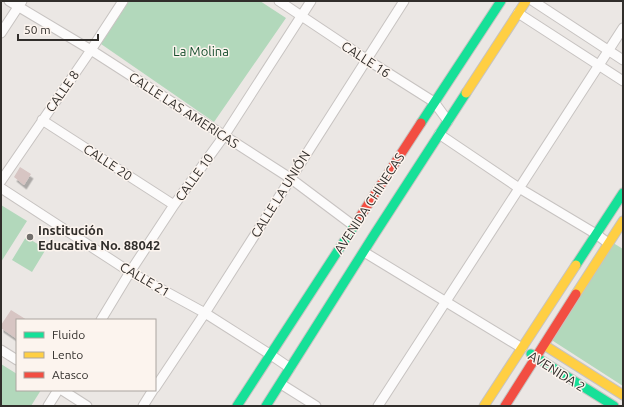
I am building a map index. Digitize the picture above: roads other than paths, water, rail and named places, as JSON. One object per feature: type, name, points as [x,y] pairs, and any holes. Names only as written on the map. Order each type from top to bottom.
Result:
[{"type":"main road","name":"AVENIDA CHINECAS","points":[[237,406],[272,355],[434,102],[501,1]]},
{"type":"main road","name":"AVENIDA CHINECAS","points":[[266,406],[439,134],[526,1]]},
{"type":"main road","points":[[484,406],[623,193]]},
{"type":"main road","points":[[505,406],[608,242],[620,233],[623,221]]},
{"type":"main road","name":"AVENIDA 2","points":[[544,345],[621,394]]},
{"type":"main road","name":"AVENIDA 2","points":[[522,348],[612,406]]},
{"type":"street","name":"CALLE LAS AMERICAS","points":[[9,1],[20,4],[290,178],[354,226]]},
{"type":"street","name":"CALLE 8","points":[[1,181],[123,1]]},
{"type":"street","name":"CALLE 16","points":[[279,1],[434,102],[448,121]]},
{"type":"street","name":"CALLE 10","points":[[102,319],[130,272],[174,205],[224,136],[311,1]]},
{"type":"street","name":"CALLE LA UNIÓN","points":[[156,386],[205,313],[404,1]]},
{"type":"street","points":[[533,1],[623,60]]},
{"type":"street","points":[[1,33],[20,4]]},
{"type":"street","points":[[518,13],[623,81]]},
{"type":"street","points":[[378,406],[623,28]]},
{"type":"street","name":"CALLE 20","points":[[42,120],[174,205]]},
{"type":"street","points":[[439,134],[519,188],[608,242]]},
{"type":"street","name":"CALLE 21","points":[[1,188],[130,272],[205,313],[290,368]]},
{"type":"street","points":[[364,252],[522,348]]},
{"type":"street","points":[[1,350],[16,359]]},
{"type":"street","points":[[281,384],[316,406]]},
{"type":"street","points":[[48,406],[57,391]]},
{"type":"street","points":[[64,391],[87,406]]},
{"type":"street","name":"CALLE LA UNIÓN","points":[[143,406],[153,391]]},
{"type":"street","points":[[612,406],[621,394]]},
{"type":"place","name":"Institución Educativa No. 88042","points":[[30,237]]},
{"type":"park label","name":"La Molina","points":[[201,51]]}]
